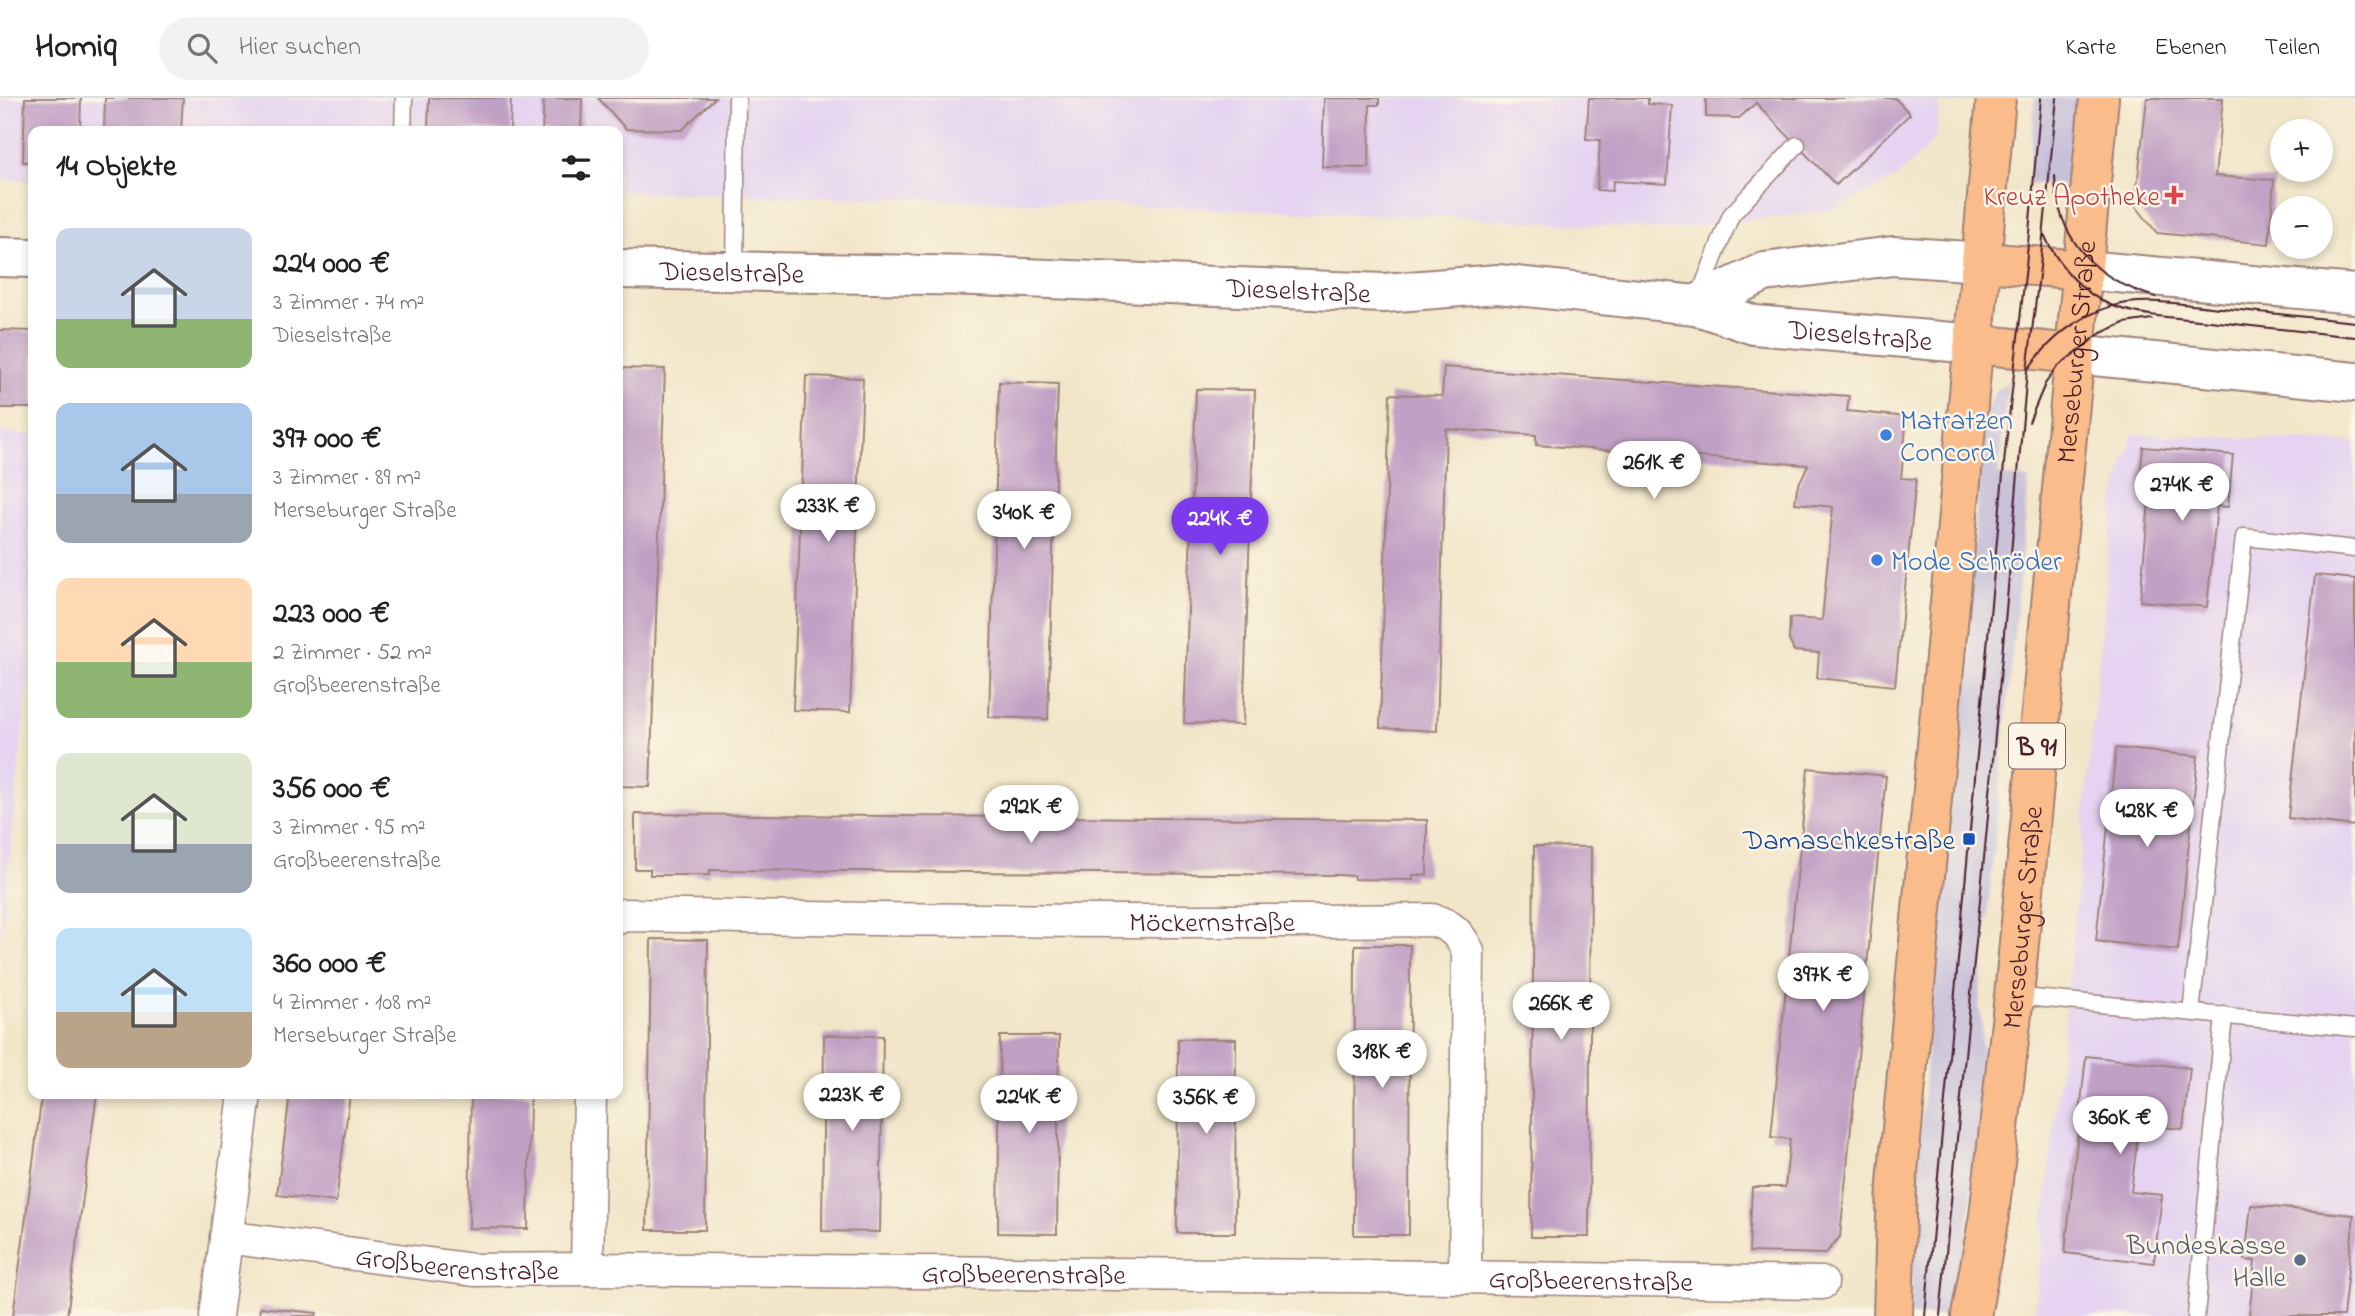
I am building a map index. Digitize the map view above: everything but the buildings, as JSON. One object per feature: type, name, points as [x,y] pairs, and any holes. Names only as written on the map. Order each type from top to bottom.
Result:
[{"type":"main road","points":[[1893,1316],[1897,1183],[1996,98]]},
{"type":"main road","name":"Merseburger Straße","points":[[1971,1316],[1989,1216],[2014,996],[2099,98]]},
{"type":"main road","points":[[1983,262],[2083,270]]},
{"type":"main road","points":[[1975,344],[2074,354]]},
{"type":"street","points":[[1695,305],[1764,272],[1893,256],[1983,262]]},
{"type":"street","points":[[0,257],[28,258]]},
{"type":"street","name":"Dieselstraße","points":[[623,269],[976,276],[1384,293],[1498,284],[1695,305],[1754,325],[1975,344]]},
{"type":"street","points":[[2083,270],[2355,294]]},
{"type":"street","points":[[2074,354],[2355,382]]},
{"type":"street","name":"Möckernstraße","points":[[623,915],[877,920],[1432,920],[1447,924],[1460,936],[1468,951],[1465,1277]]},
{"type":"street","points":[[216,1316],[244,1099]]},
{"type":"street","points":[[587,1269],[590,1099]]},
{"type":"street","name":"Großbeerenstraße","points":[[226,1237],[474,1270],[1465,1277],[1822,1283]]},
{"type":"lane","points":[[403,126],[404,98]]},
{"type":"lane","points":[[735,271],[737,98]]},
{"type":"lane","points":[[1695,305],[1731,215],[1797,145]]},
{"type":"lane","points":[[2192,1012],[2244,537],[2355,549]]},
{"type":"lane","points":[[2014,996],[2355,1028]]},
{"type":"lane","points":[[2196,1316],[2224,1015]]},
{"type":"shaded area","points":[[0,98],[1941,98],[1936,138],[1897,177],[1834,210],[1666,230],[1474,218],[997,201],[623,192],[623,126],[28,126],[28,180],[0,179]]},
{"type":"shaded area","points":[[2035,98],[2082,98],[2073,181],[2066,186],[2028,183]]},
{"type":"shaded area","points":[[2008,382],[1998,475],[2029,479],[1979,1005],[1982,1025],[1980,1123],[1965,1247],[1950,1316],[1911,1316],[1914,1199],[1986,409],[1995,392]]},
{"type":"shaded area","points":[[0,432],[28,435],[28,681],[0,946]]},
{"type":"shaded area","points":[[2133,434],[2355,442],[2355,1316],[2034,1316],[2114,498]]},
{"type":"tram line","points":[[1925,1316],[2005,453],[2041,98]]},
{"type":"tram line","points":[[1940,1316],[2027,371],[2057,98]]},
{"type":"tram line","points":[[2055,176],[2057,199],[2063,219],[2084,254],[2115,280],[2156,297]]},
{"type":"tram line","points":[[2044,234],[2072,277],[2091,294],[2113,306],[2136,313],[2355,337]]},
{"type":"tram line","points":[[2029,368],[2046,348],[2074,323],[2109,307],[2136,302],[2165,302],[2355,322]]},
{"type":"tram line","points":[[2029,422],[2045,384],[2057,367],[2101,333],[2124,323],[2152,319]]},
{"type":"place","name":"Kreuz Apotheke","points":[[2174,195]]},
{"type":"place","name":"Matratzen Concord","points":[[1886,435]]},
{"type":"place","name":"Mode Schröder","points":[[1877,560]]},
{"type":"place","name":"Damaschkestraße","points":[[1969,839]]},
{"type":"place","name":"Bundeskasse Halle","points":[[2300,1260]]}]
